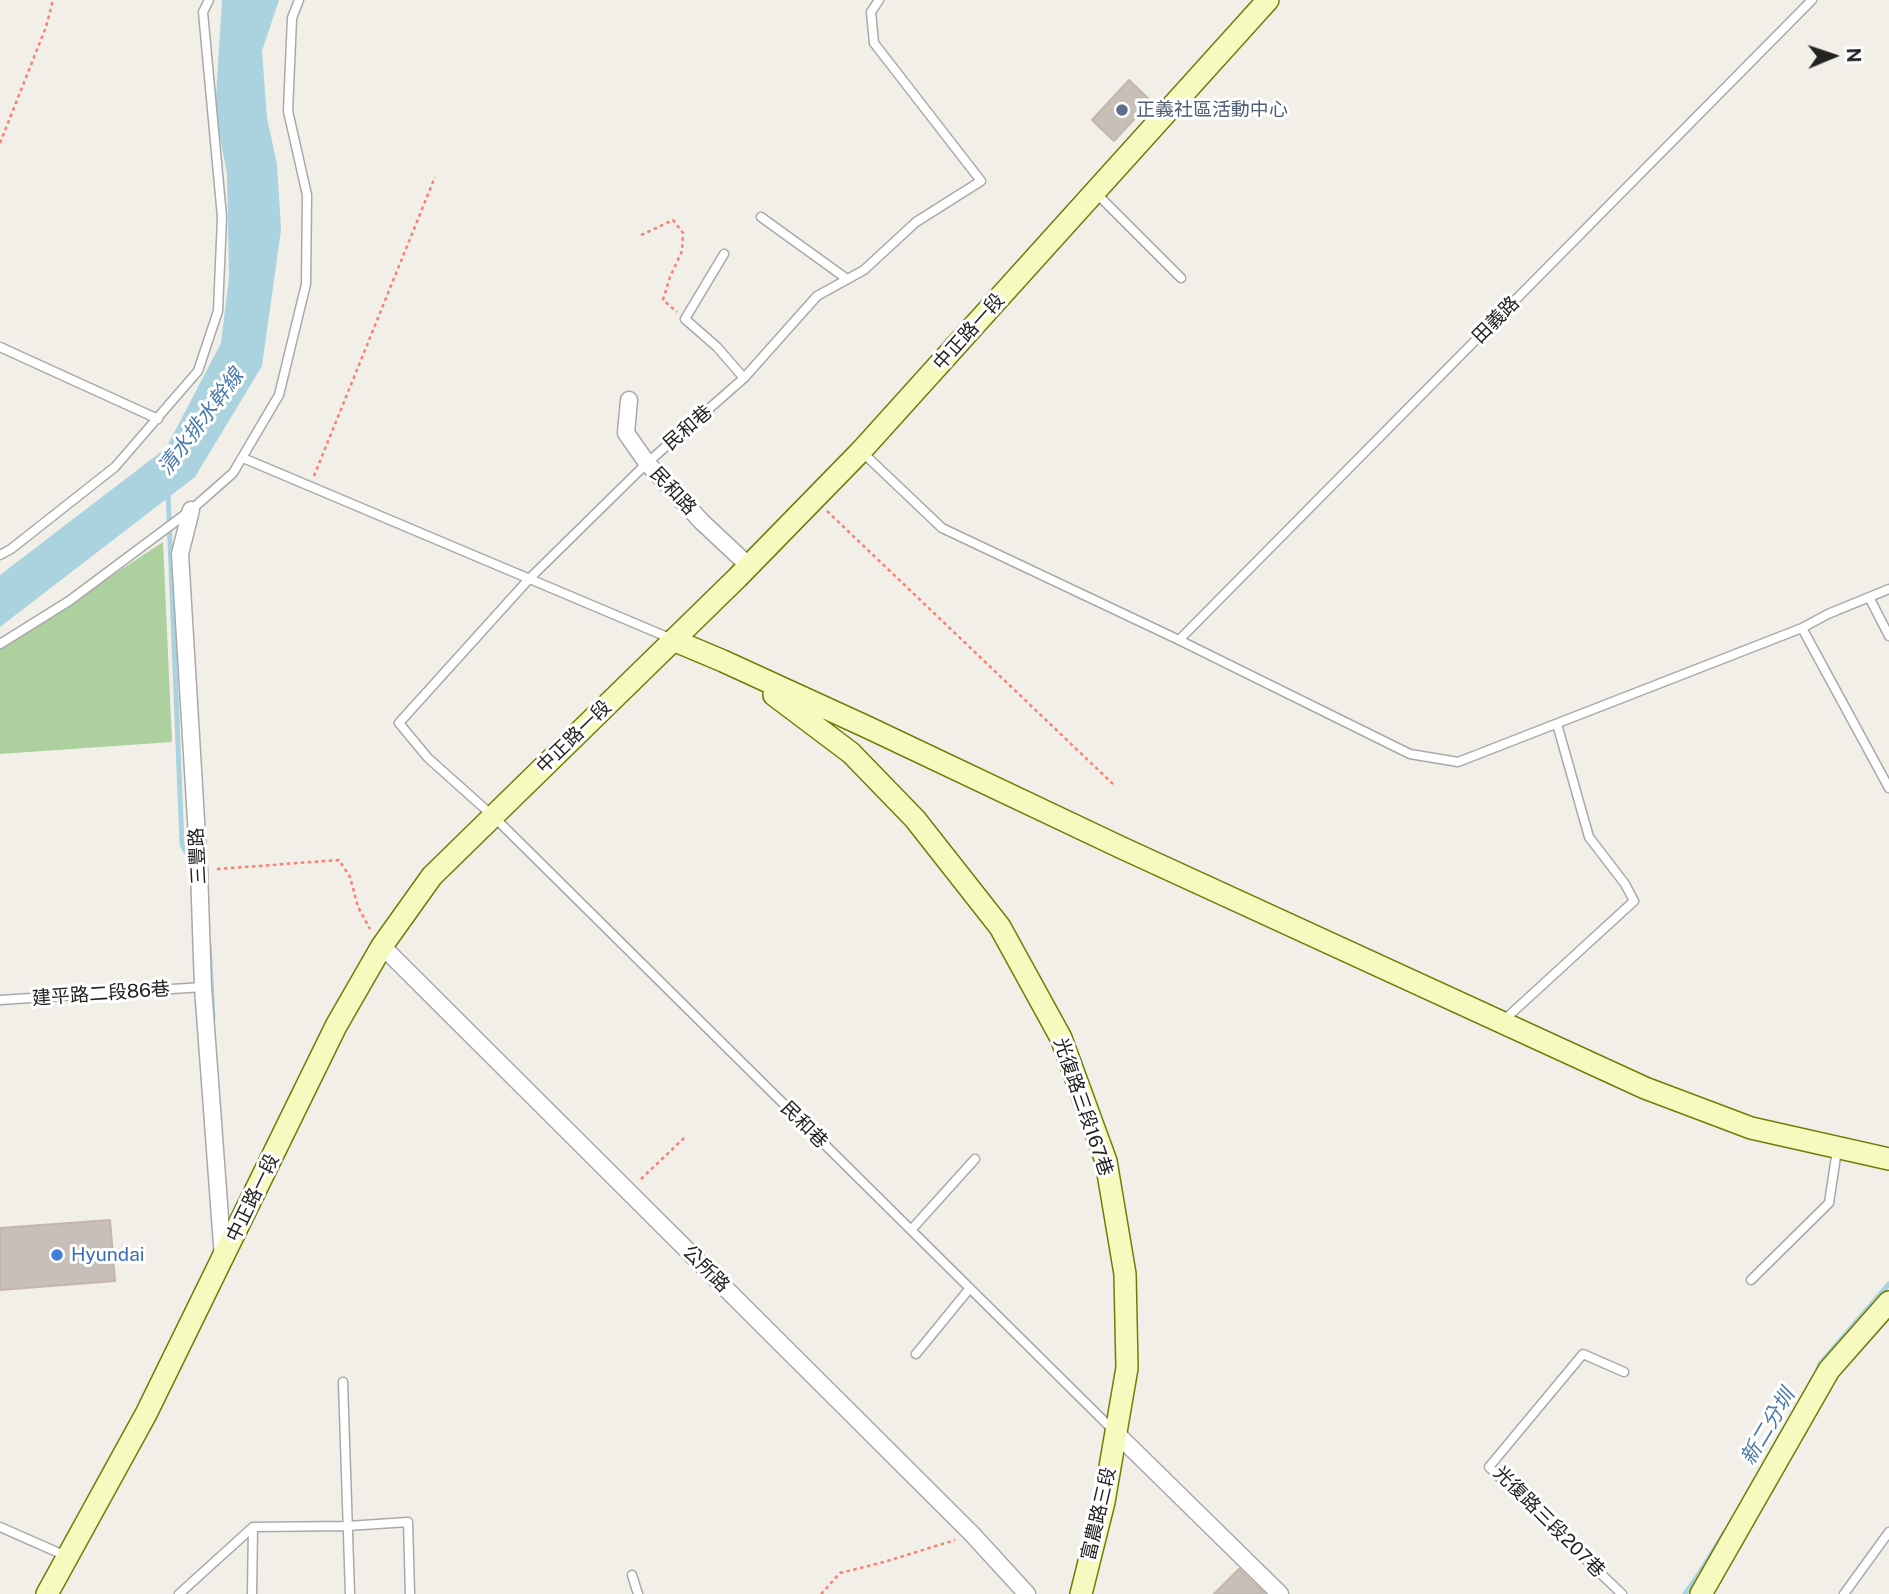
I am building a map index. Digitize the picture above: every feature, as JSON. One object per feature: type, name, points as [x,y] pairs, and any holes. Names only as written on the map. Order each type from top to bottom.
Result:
[{"type":"street","name":"中正路一段","points":[[47,1594],[146,1414],[336,1026],[382,947],[432,876],[749,566],[861,452],[1268,0]]},
{"type":"street","name":"民和路","points":[[629,400],[626,433],[647,463],[702,522],[749,566]]},
{"type":"street","name":"三豐路","points":[[191,510],[180,554],[203,987],[223,1260]]},
{"type":"street","points":[[673,640],[867,726],[1121,847],[1645,1088],[1751,1128],[1889,1159]]},
{"type":"street","name":"光復路三段167巷","points":[[723,661],[787,704],[851,753],[915,819],[1000,928],[1061,1038],[1106,1161],[1125,1274],[1127,1368],[1116,1433]]},
{"type":"street","points":[[851,753],[852,737],[857,730],[867,726]]},
{"type":"street","name":"公所路","points":[[382,947],[972,1534],[1027,1594]]},
{"type":"street","points":[[1701,1594],[1829,1370],[1889,1301]]},
{"type":"street","points":[[1116,1433],[1280,1594]]},
{"type":"street","name":"富農路三段","points":[[1081,1594],[1104,1502],[1116,1433]]},
{"type":"lane","points":[[0,555],[115,467],[198,371],[218,311],[222,217],[203,12],[209,0]]},
{"type":"lane","points":[[0,644],[69,601],[191,510],[233,473],[279,395],[306,284],[307,195],[288,111],[292,18],[299,0]]},
{"type":"lane","name":"民和巷","points":[[879,0],[871,12],[874,43],[981,181],[916,222],[864,270],[817,296],[744,378],[647,463],[529,579],[399,723],[428,758],[493,816],[1116,1433]]},
{"type":"lane","name":"田義路","points":[[1179,640],[1812,0]]},
{"type":"lane","points":[[1095,192],[1181,278]]},
{"type":"lane","points":[[761,218],[847,279]]},
{"type":"lane","points":[[724,254],[685,318],[717,347],[744,378]]},
{"type":"lane","points":[[0,347],[158,419]]},
{"type":"lane","points":[[861,452],[942,528],[1179,640],[1410,754],[1458,762],[1801,628],[1889,589]]},
{"type":"lane","points":[[243,458],[673,640]]},
{"type":"lane","points":[[1869,597],[1889,636]]},
{"type":"lane","points":[[1801,628],[1889,788]]},
{"type":"lane","points":[[1501,1023],[1634,901],[1625,884],[1589,838],[1557,724]]},
{"type":"lane","name":"建平路二段86巷","points":[[0,1000],[203,987]]},
{"type":"lane","points":[[1751,1280],[1829,1203],[1837,1147]]},
{"type":"lane","points":[[911,1230],[975,1159]]},
{"type":"lane","points":[[916,1354],[970,1288]]},
{"type":"lane","name":"光復路三段207巷","points":[[1622,1594],[1489,1467],[1583,1354],[1624,1372]]},
{"type":"lane","points":[[342,1382],[350,1594]]},
{"type":"lane","points":[[179,1594],[253,1527],[408,1522],[410,1594]]},
{"type":"lane","points":[[0,1527],[69,1557]]},
{"type":"lane","points":[[252,1594],[253,1527]]},
{"type":"lane","points":[[1844,1594],[1889,1532]]},
{"type":"lane","points":[[632,1575],[638,1594]]},
{"type":"path","points":[[0,143],[47,27],[53,0]]},
{"type":"path","points":[[310,487],[435,177]]},
{"type":"path","points":[[641,234],[673,220],[682,233],[682,251],[663,300],[685,318]]},
{"type":"path","points":[[815,499],[1113,784]]},
{"type":"path","points":[[199,876],[339,860],[350,877],[362,916],[382,947]]},
{"type":"path","points":[[628,1192],[684,1138]]},
{"type":"path","points":[[821,1594],[840,1573],[972,1534]]},
{"type":"green space","points":[[163,542],[172,742],[0,754],[0,649]]},
{"type":"water","name":"清水排水幹線","points":[[222,0],[279,0],[262,51],[267,118],[277,164],[281,230],[262,366],[195,477],[0,627],[0,575],[166,448],[221,343],[229,277],[227,173],[215,113]]},
{"type":"building","name":"正義社區活動中心","points":[[1129,80],[1151,101],[1114,141],[1092,120]]},
{"type":"building","name":"Hyundai","points":[[110,1220],[115,1281],[0,1290],[0,1228]]},
{"type":"building","points":[[1239,1569],[1265,1594],[1214,1594]]},
{"type":"waterway","points":[[168,492],[182,845],[193,864]]},
{"type":"waterway","points":[[209,944],[213,1018]]},
{"type":"waterway","name":"新二分圳","points":[[1817,1372],[1820,1364],[1889,1284]]},
{"type":"waterway","name":"新二分圳","points":[[1685,1594],[1725,1532]]},
{"type":"place","name":"正義社區活動中心","points":[[1122,110]]},
{"type":"place","name":"Hyundai","points":[[57,1255]]}]
